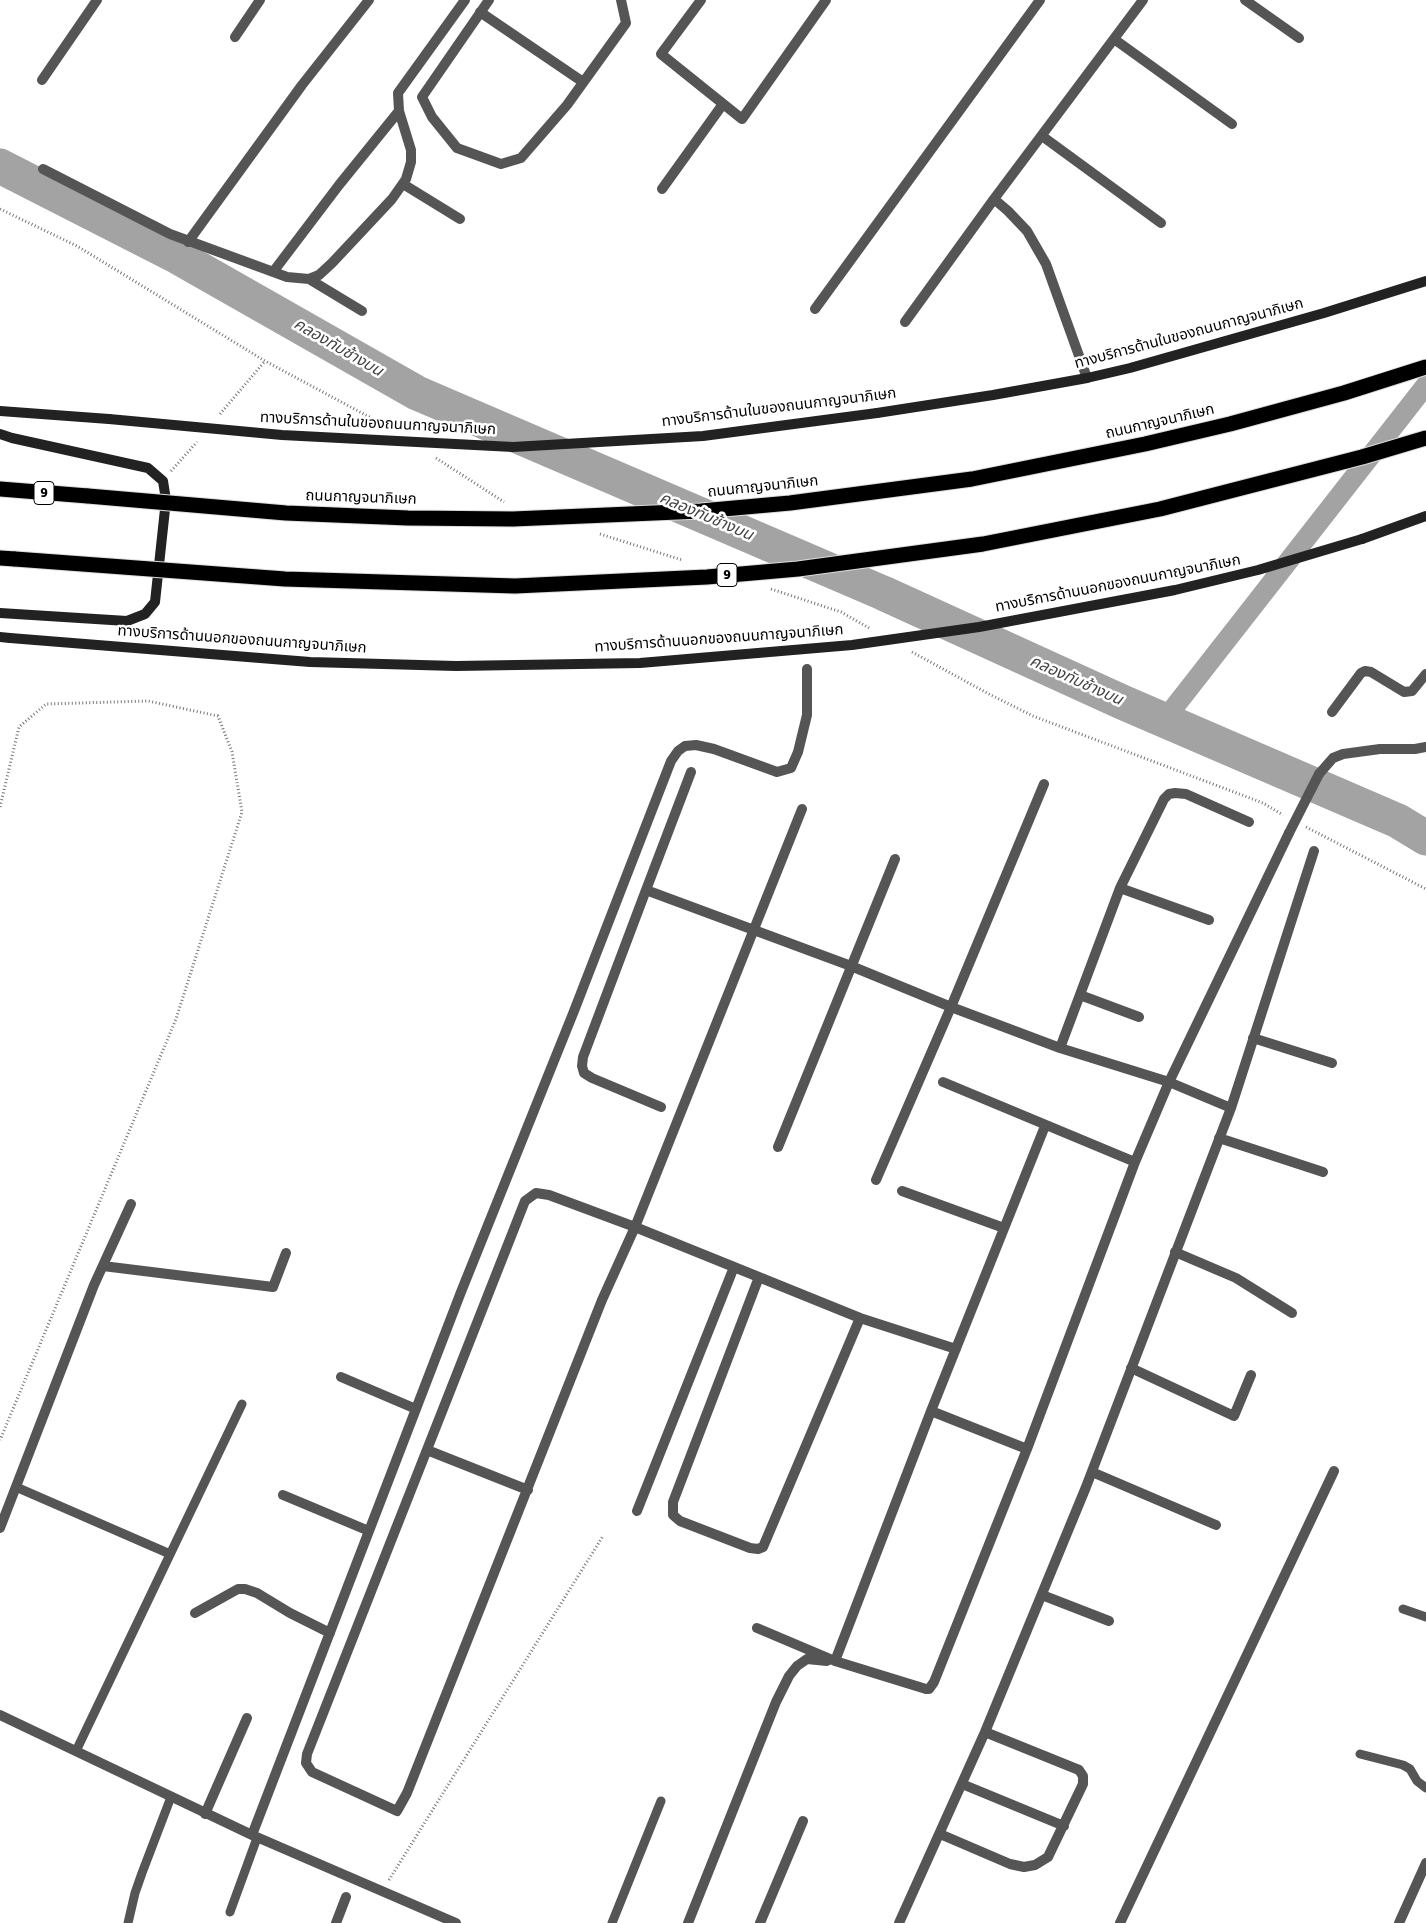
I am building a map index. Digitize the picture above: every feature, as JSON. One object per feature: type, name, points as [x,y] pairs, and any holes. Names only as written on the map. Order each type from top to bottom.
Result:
[{"type":"highway","name":"ถนนกาญจนาภิเษก","points":[[0,489],[286,513],[408,518],[513,519],[701,511],[790,503],[972,479],[1145,444],[1230,424],[1344,394],[1426,367]]},
{"type":"highway","name":"9","points":[[8,558],[285,579],[515,586],[707,577],[893,558],[984,544],[1150,511],[1291,477],[1426,438]]},
{"type":"main road","name":"ทางบริการด้านในของถนนกาญจนาภิเษก","points":[[0,411],[282,435],[513,447],[703,436],[877,413],[1087,378],[1130,368],[1324,313],[1426,280]]},
{"type":"main road","points":[[0,434],[148,468],[163,481],[166,500],[155,602],[145,614],[127,621],[0,613]]},
{"type":"main road","name":"ทางบริการด้านนอกของถนนกาญจนาภิเษก","points":[[5,637],[310,662],[456,666],[640,663],[852,645],[979,627],[1175,590],[1258,570],[1362,539],[1426,516]]},
{"type":"street","points":[[42,80],[97,0]]},
{"type":"street","points":[[235,37],[260,0]]},
{"type":"street","points":[[188,242],[302,85],[368,0]]},
{"type":"street","points":[[309,279],[319,275],[332,263],[392,200],[403,184],[411,162],[411,150],[399,111],[398,93],[465,0]]},
{"type":"street","points":[[489,0],[422,97],[432,117],[457,148],[501,164],[521,158],[583,82],[626,23],[621,0]]},
{"type":"street","points":[[701,0],[661,54],[742,119],[826,0]]},
{"type":"street","points":[[814,309],[1040,0]]},
{"type":"street","points":[[905,322],[1142,0]]},
{"type":"street","points":[[1245,0],[1299,38]]},
{"type":"street","points":[[480,12],[583,82]]},
{"type":"street","points":[[1114,39],[1232,124]]},
{"type":"street","points":[[662,189],[723,104]]},
{"type":"street","points":[[273,272],[339,184],[399,111]]},
{"type":"street","points":[[1042,136],[1161,223]]},
{"type":"street","points":[[43,169],[188,242],[286,277],[309,279],[362,311]]},
{"type":"street","points":[[403,184],[460,218]]},
{"type":"street","points":[[994,199],[1027,231],[1046,264],[1087,378]]},
{"type":"street","points":[[254,1836],[416,1408],[567,1029],[671,761],[678,751],[685,746],[696,744],[778,772],[791,768],[798,752],[807,715],[807,669]]},
{"type":"street","points":[[1332,712],[1361,673],[1365,671],[1371,672],[1404,692],[1412,691],[1426,674]]},
{"type":"street","points":[[757,1628],[835,1661],[926,1689],[931,1687],[1026,1449],[1135,1162],[1169,1082],[1320,774],[1333,758],[1343,754],[1426,747]]},
{"type":"street","points":[[661,1107],[592,1078],[584,1073],[582,1066],[583,1057],[691,772]]},
{"type":"street","points":[[876,1180],[1044,784]]},
{"type":"street","points":[[1060,1048],[1120,888],[1164,799],[1169,794],[1186,794],[1249,822]]},
{"type":"street","points":[[802,809],[635,1227],[602,1300],[407,1793],[397,1811],[312,1772],[306,1763],[307,1754],[526,1201],[536,1194],[549,1195],[635,1227],[860,1318],[956,1349]]},
{"type":"street","points":[[899,1923],[985,1732],[1092,1472],[1231,1108],[1314,851]]},
{"type":"street","points":[[778,1147],[895,859]]},
{"type":"street","points":[[1120,888],[1209,920]]},
{"type":"street","points":[[646,890],[852,966],[951,1007],[1060,1048],[1169,1082],[1231,1108]]},
{"type":"street","points":[[1080,995],[1139,1017]]},
{"type":"street","points":[[1253,1038],[1332,1062]]},
{"type":"street","points":[[944,1082],[1045,1126],[1135,1162]]},
{"type":"street","points":[[835,1661],[931,1411],[1045,1126]]},
{"type":"street","points":[[1219,1138],[1323,1172]]},
{"type":"street","points":[[902,1191],[1004,1228]]},
{"type":"street","points":[[0,1528],[103,1266],[132,1204]]},
{"type":"street","points":[[1175,1252],[1236,1278],[1292,1313]]},
{"type":"street","points":[[103,1266],[273,1287],[286,1253]]},
{"type":"street","points":[[638,1511],[734,1267]]},
{"type":"street","points":[[760,1277],[673,1502],[673,1515],[680,1520],[750,1548],[758,1549],[763,1546],[860,1318]]},
{"type":"street","points":[[1131,1368],[1234,1416],[1251,1375]]},
{"type":"street","points":[[341,1377],[416,1408]]},
{"type":"street","points":[[931,1411],[1026,1449]]},
{"type":"street","points":[[428,1450],[528,1490]]},
{"type":"street","points":[[1120,1923],[1334,1471]]},
{"type":"street","points":[[1092,1472],[1216,1525]]},
{"type":"street","points":[[283,1495],[369,1531]]},
{"type":"street","points":[[195,1613],[245,1588],[330,1633]]},
{"type":"street","points":[[1042,1595],[1108,1621]]},
{"type":"street","points":[[688,1923],[776,1702],[789,1676],[797,1666],[807,1659],[835,1661]]},
{"type":"street","points":[[0,1715],[205,1814],[456,1923]]},
{"type":"street","points":[[205,1814],[247,1718]]},
{"type":"street","points":[[940,1834],[1010,1864],[1024,1867],[1035,1865],[1048,1857],[1083,1784],[1084,1776],[1079,1770],[985,1732]]},
{"type":"street","points":[[962,1784],[1064,1826]]},
{"type":"street","points":[[760,1923],[802,1821]]},
{"type":"street","points":[[1399,1923],[1426,1863]]},
{"type":"street","points":[[336,1923],[346,1897]]},
{"type":"lane","points":[[76,1751],[242,1404]]},
{"type":"lane","points":[[16,1487],[170,1554]]},
{"type":"lane","points":[[1404,1609],[1426,1617]]},
{"type":"lane","points":[[1360,1754],[1403,1765],[1410,1769],[1418,1781],[1426,1788]]},
{"type":"lane","points":[[128,1923],[140,1880],[171,1797]]},
{"type":"lane","points":[[612,1923],[661,1801]]},
{"type":"lane","points":[[230,1912],[254,1836]]},
{"type":"path","points":[[0,807],[19,727],[46,704],[148,701],[218,716],[232,752],[242,812],[176,1019],[0,1440]]},
{"type":"path","points":[[382,1891],[603,1536]]},
{"type":"waterway","name":"คลองทับช้างบน","points":[[0,166],[178,257],[417,393],[883,593],[1122,702],[1398,821],[1426,838]]},
{"type":"waterway","points":[[1165,719],[1426,385]]}]
